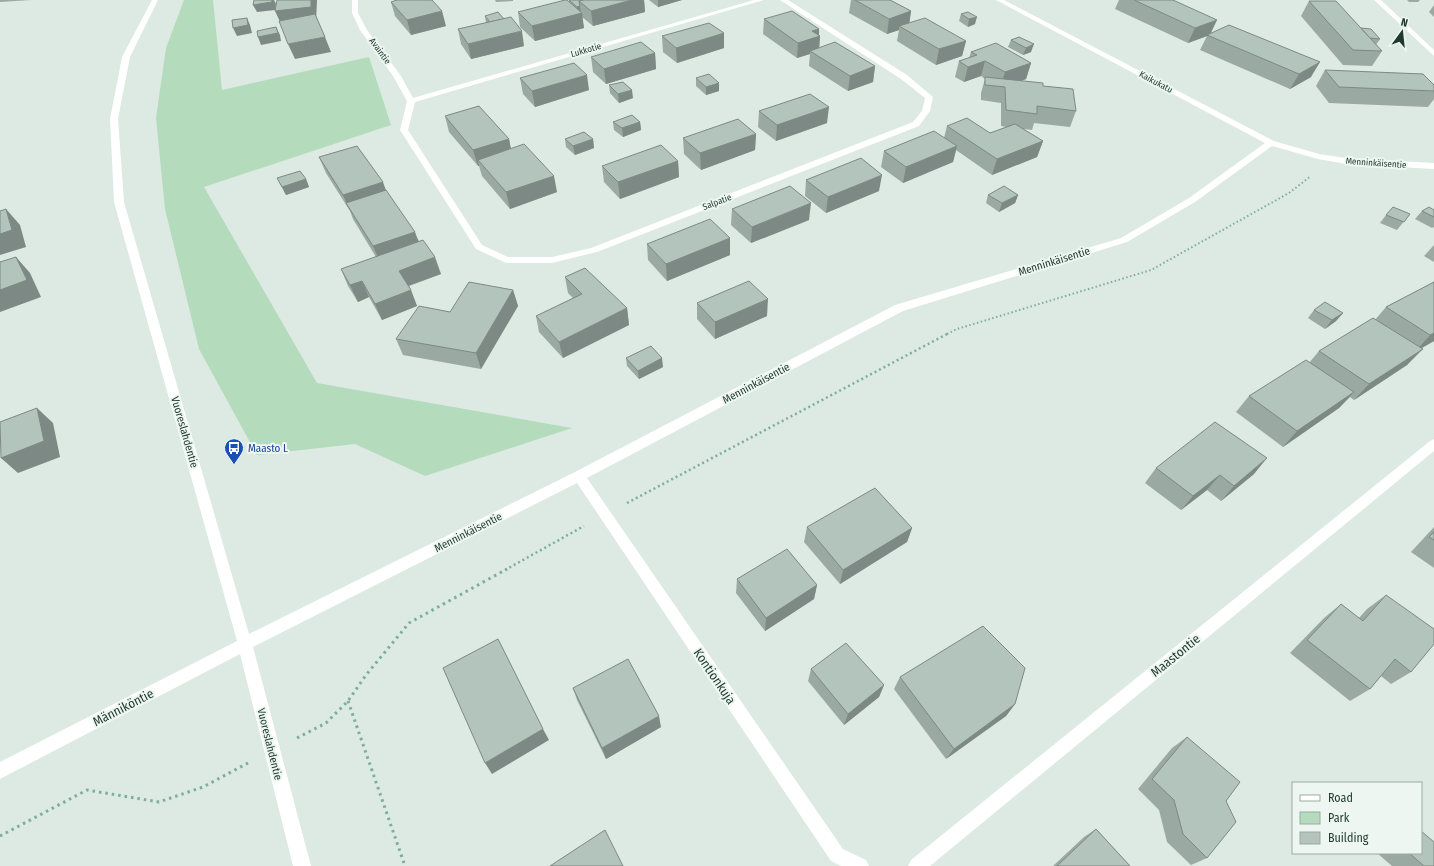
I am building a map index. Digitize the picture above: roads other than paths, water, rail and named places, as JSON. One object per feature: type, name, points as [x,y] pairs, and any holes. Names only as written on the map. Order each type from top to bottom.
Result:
[{"type":"street","name":"Vuoreslahdentie","points":[[155,0],[126,57],[114,119],[119,202],[245,644],[302,866]]},
{"type":"street","name":"Avaintie","points":[[355,0],[355,13],[361,25],[397,76],[411,101]]},
{"type":"street","name":"Lukkotie","points":[[411,101],[761,0]]},
{"type":"street","name":"Salpatie","points":[[411,101],[404,130],[479,247],[506,260],[552,260],[594,250],[916,124],[926,111],[929,97],[904,77],[783,0]]},
{"type":"street","name":"Kaikukatu","points":[[998,0],[1271,142],[1318,156]]},
{"type":"street","points":[[1377,0],[1434,54]]},
{"type":"street","name":"Menninkäisentie","points":[[245,644],[580,476],[899,308],[1124,240],[1192,200],[1271,142]]},
{"type":"street","name":"Menninkäisentie","points":[[1318,156],[1371,163],[1434,166]]},
{"type":"street","name":"Maastontie","points":[[917,866],[1434,444]]},
{"type":"street","name":"Kontionkuja","points":[[580,476],[837,855],[860,866]]},
{"type":"street","name":"Männiköntie","points":[[0,771],[245,644]]},
{"type":"place","name":"Maasto L","points":[[234,465]]}]
